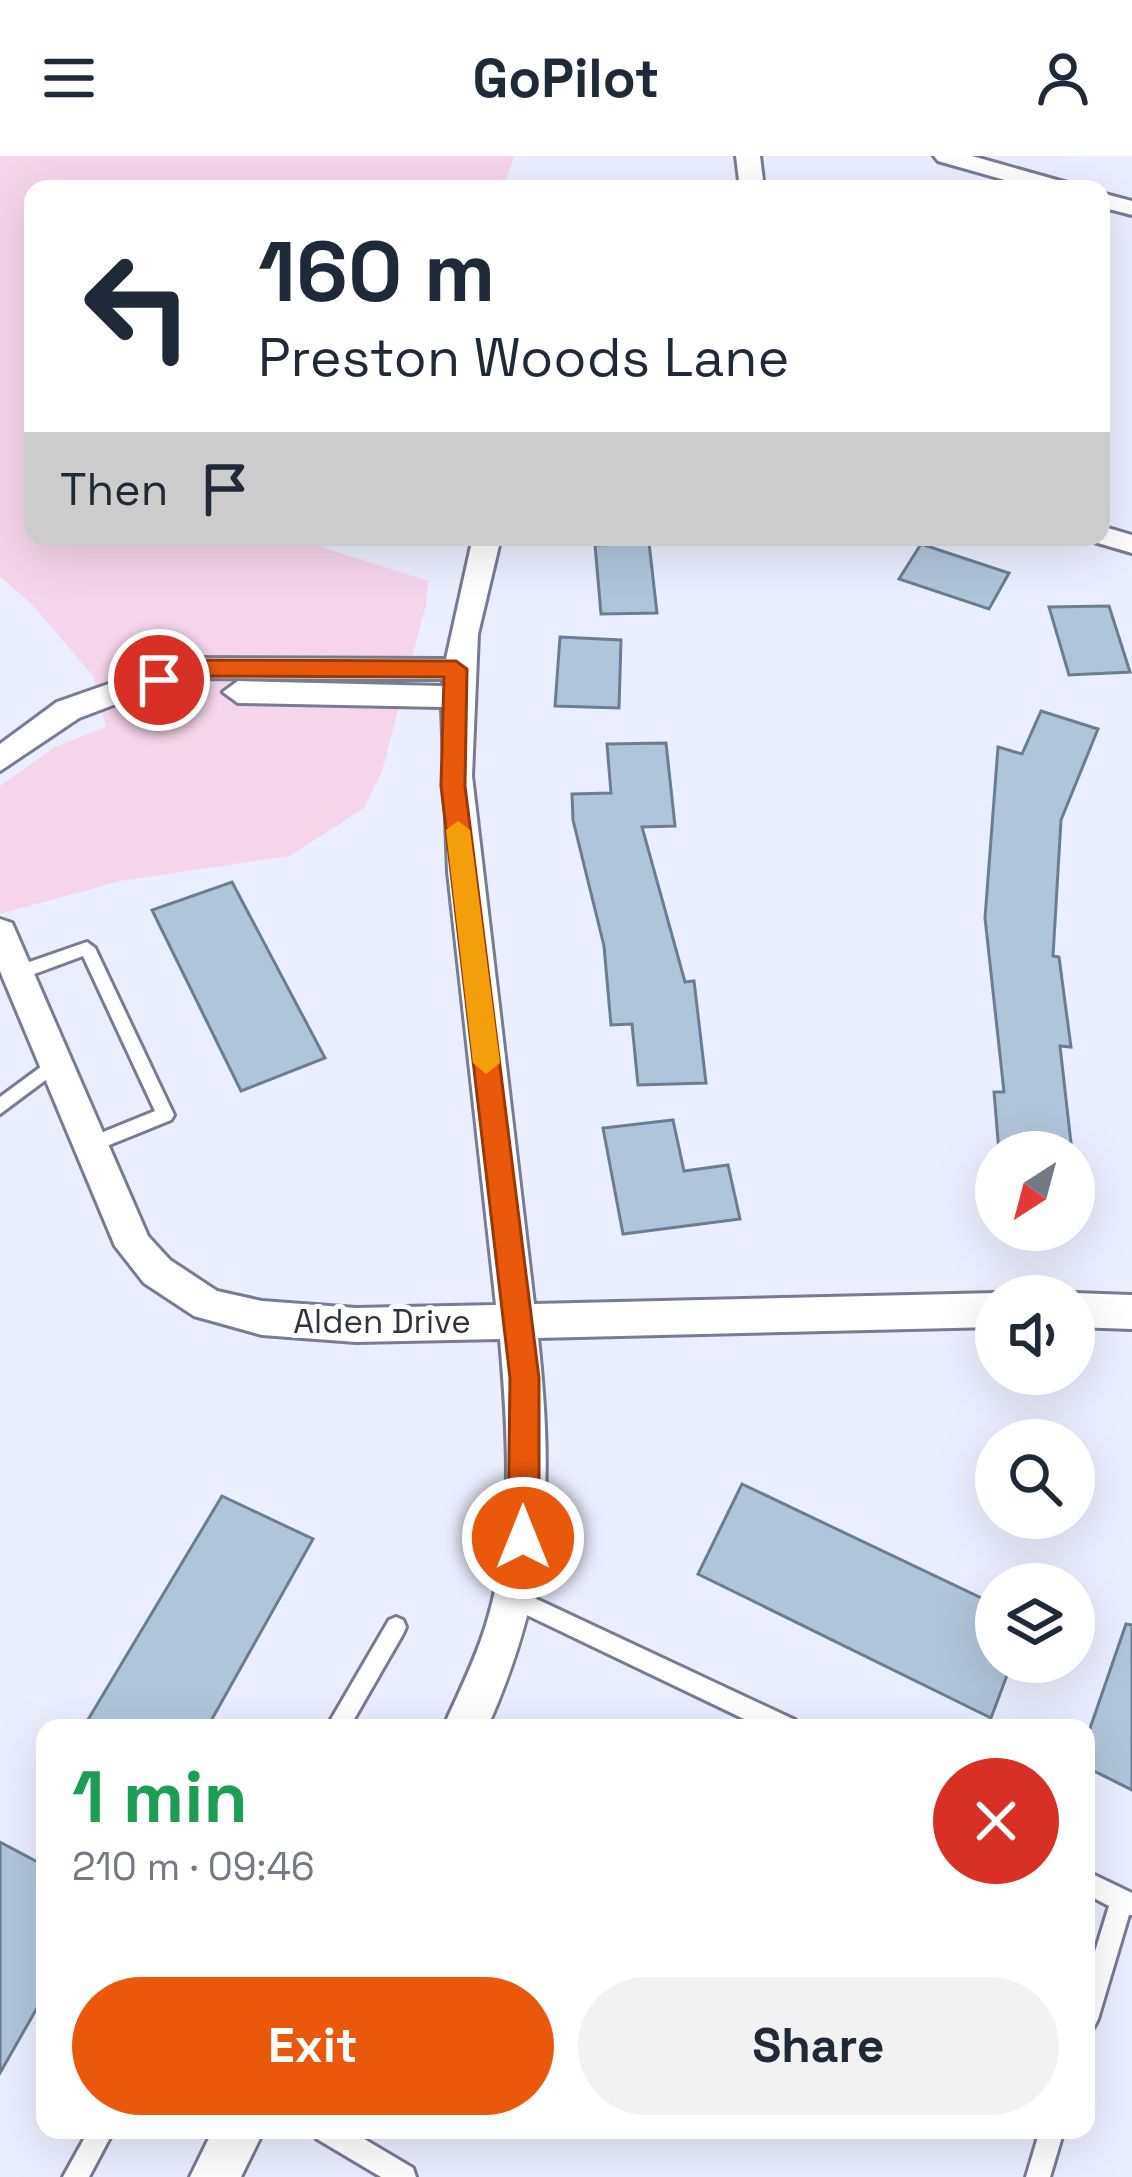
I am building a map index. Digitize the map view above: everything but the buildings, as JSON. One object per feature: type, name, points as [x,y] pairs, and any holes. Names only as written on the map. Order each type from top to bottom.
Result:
[{"type":"street","points":[[946,156],[1031,180]]},
{"type":"street","points":[[469,1719],[490,1676],[513,1598],[524,1515],[525,1378],[453,786],[455,683],[470,587],[484,546]]},
{"type":"street","points":[[0,760],[68,710],[159,680],[179,691],[455,683]]},
{"type":"street","name":"Alden Drive","points":[[0,932],[134,1246],[162,1278],[198,1302],[258,1320],[356,1325],[975,1310]]},
{"type":"street","points":[[1095,1311],[1132,1312]]},
{"type":"street","points":[[214,2177],[235,2139]]},
{"type":"lane","points":[[18,973],[87,948],[165,1115],[92,1144]]},
{"type":"lane","points":[[0,1107],[57,1062]]},
{"type":"lane","points":[[513,1598],[768,1719]]},
{"type":"lane","points":[[342,1719],[396,1627]]},
{"type":"lane","points":[[1095,1887],[1127,1903],[1095,1994]]},
{"type":"lane","points":[[75,2177],[97,2139]]},
{"type":"lane","points":[[362,2139],[404,2177]]},
{"type":"lane","points":[[1038,2177],[1049,2139]]},
{"type":"shaded area","points":[[0,156],[514,156],[506,180],[24,180],[24,546],[322,546],[428,581],[426,605],[382,771],[364,808],[290,856],[120,881],[0,914],[0,786],[55,747],[106,727],[93,676],[31,603],[0,577]]},
{"type":"slow traffic","points":[[458,830],[486,1063]]},
{"type":"route","points":[[159,680],[183,668],[456,669],[453,786],[525,1378],[523,1538]]}]
